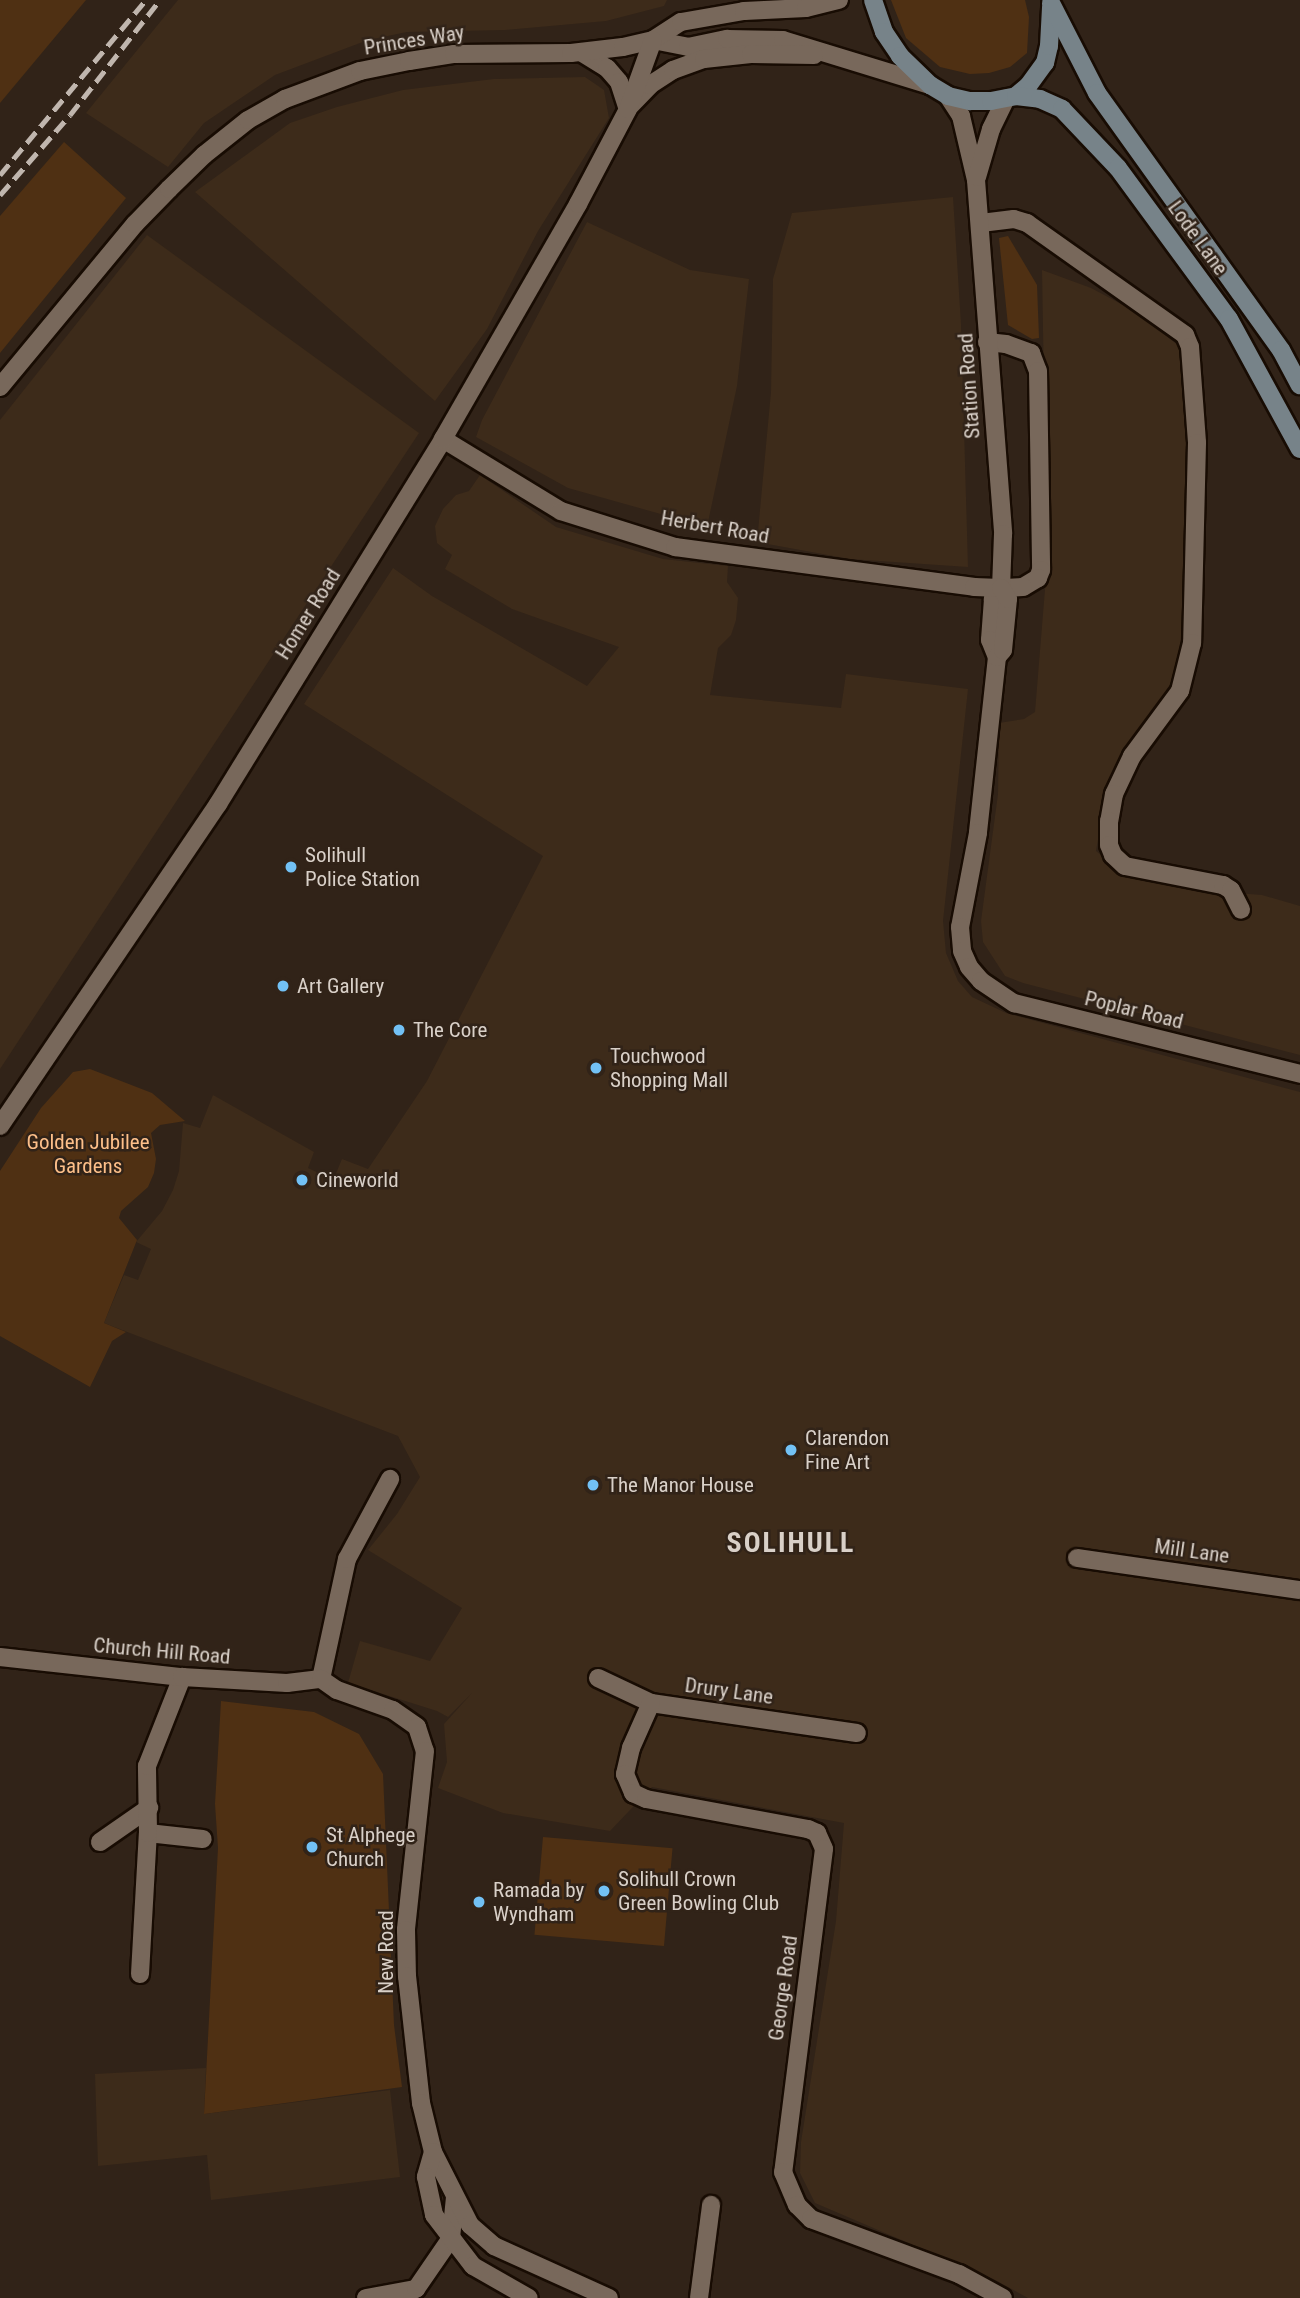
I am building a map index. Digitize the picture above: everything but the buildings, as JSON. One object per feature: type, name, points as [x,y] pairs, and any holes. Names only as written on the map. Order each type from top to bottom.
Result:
[{"type":"main road","points":[[873,0],[873,8],[900,56],[930,85],[948,96]]},
{"type":"main road","points":[[1011,97],[1045,63],[1049,46],[1050,2]]},
{"type":"main road","name":"Lode Lane","points":[[1050,2],[1097,93],[1281,350],[1300,385]]},
{"type":"main road","name":"Lode Lane","points":[[948,96],[970,101],[1011,97],[1040,99],[1062,109],[1118,168],[1229,319],[1300,450]]},
{"type":"street","name":"Princes Way","points":[[653,40],[681,22],[740,6],[806,8],[839,0]]},
{"type":"street","name":"Princes Way","points":[[0,387],[44,331],[150,209],[204,155],[248,120],[285,99],[360,71],[454,54],[581,52],[653,40],[688,47],[727,39],[783,40],[930,85]]},
{"type":"street","name":"Homer Road","points":[[0,1126],[218,804],[443,439],[551,252],[628,108],[653,40]]},
{"type":"street","points":[[581,52],[607,68],[619,82],[628,108],[656,80],[673,70],[704,59],[751,54],[837,56]]},
{"type":"street","name":"Station Road","points":[[948,96],[961,116],[976,180],[1003,534],[1001,588],[993,599],[990,640],[997,657],[978,833],[960,927],[960,940],[969,967]]},
{"type":"street","name":"Station Road","points":[[976,180],[991,129],[1011,97]]},
{"type":"street","points":[[981,223],[1014,219],[1027,223],[1185,335],[1190,347],[1198,443],[1192,643],[1180,691],[1132,756],[1114,794],[1109,821],[1109,845],[1113,855],[1125,866],[1223,885],[1231,890],[1241,909]]},
{"type":"street","name":"Herbert Road","points":[[443,439],[561,511],[676,547],[951,584],[1023,587],[1038,578],[1041,570],[1038,371],[1031,353],[1014,346],[988,342]]},
{"type":"street","name":"Poplar Road","points":[[969,967],[990,989],[1014,1003],[1300,1074]]},
{"type":"street","points":[[321,1679],[347,1559],[390,1479]]},
{"type":"street","name":"Mill Lane","points":[[1077,1558],[1300,1590]]},
{"type":"street","name":"Church Hill Road","points":[[0,1657],[182,1677],[287,1683],[321,1679]]},
{"type":"street","points":[[140,1974],[149,1808],[148,1766],[182,1677]]},
{"type":"street","name":"Drury Lane","points":[[598,1678],[651,1703],[857,1733]]},
{"type":"street","name":"New Road","points":[[321,1679],[337,1690],[393,1710],[417,1727],[425,1752],[406,1930],[410,2016],[421,2104],[433,2152],[470,2225],[494,2246],[609,2298]]},
{"type":"street","name":"George Road","points":[[651,1703],[631,1748],[625,1774],[633,1793],[646,1798],[808,1829],[817,1833],[824,1849],[783,2172],[797,2205],[811,2219],[959,2274],[1003,2298]]},
{"type":"street","points":[[100,1842],[149,1808]]},
{"type":"street","points":[[148,1833],[203,1839]]},
{"type":"street","name":"New Road","points":[[433,2152],[426,2177],[434,2215],[473,2266],[529,2298]]},
{"type":"street","points":[[366,2298],[416,2289],[451,2238],[456,2197]]},
{"type":"street","points":[[699,2298],[711,2205]]},
{"type":"shaded area","points":[[178,0],[667,0],[664,6],[606,21],[505,30],[407,32],[368,40],[275,75],[204,123],[168,167],[86,113]]},
{"type":"shaded area","points":[[585,77],[604,90],[609,118],[538,231],[487,329],[435,401],[195,192],[290,123],[337,107],[403,90],[494,79]]},
{"type":"shaded area","points":[[953,197],[961,324],[968,567],[850,559],[757,542],[771,392],[773,279],[792,213]]},
{"type":"shaded area","points":[[587,222],[690,270],[749,279],[737,386],[707,527],[568,488],[476,437],[482,420]]},
{"type":"shaded area","points":[[147,235],[419,433],[0,1069],[0,420]]},
{"type":"shaded area","points":[[1042,270],[1091,288],[1140,314],[1180,347],[1183,355],[1189,425],[1189,567],[1177,669],[1162,706],[1108,782],[1096,851],[1119,869],[1223,892],[1262,895],[1300,906],[1300,1055],[1023,983],[1005,976],[983,942],[981,921],[998,794],[999,723],[1024,719],[1035,712],[1047,565]]},
{"type":"shaded area","points":[[480,475],[556,527],[663,559],[728,566],[727,582],[738,598],[736,620],[731,635],[718,648],[710,695],[841,708],[846,674],[968,689],[943,921],[946,953],[958,981],[972,997],[1006,1013],[1300,1092],[1300,2298],[1028,2298],[995,2280],[815,2203],[800,2173],[801,2142],[836,1921],[844,1823],[652,1787],[610,1831],[503,1813],[438,1788],[447,1762],[444,1724],[472,1693],[448,1717],[437,1711],[348,1683],[360,1641],[430,1661],[462,1608],[368,1550],[397,1514],[420,1477],[398,1436],[104,1323],[124,1275],[138,1280],[151,1249],[136,1242],[162,1211],[173,1190],[179,1171],[183,1123],[200,1128],[213,1095],[314,1152],[308,1168],[334,1178],[342,1159],[368,1169],[427,1081],[543,856],[304,704],[393,568],[432,596],[587,686],[619,647],[512,609],[445,569],[452,555],[437,543],[435,526],[443,509],[456,495],[469,491]]},
{"type":"shaded area","points":[[206,2068],[204,2114],[390,2090],[400,2177],[211,2200],[207,2155],[98,2166],[95,2074]]},
{"type":"green space","points":[[0,0],[86,0],[0,103]]},
{"type":"green space","points":[[891,0],[1025,0],[1029,17],[1027,53],[1010,67],[989,73],[970,74],[940,67],[906,38]]},
{"type":"green space","points":[[64,142],[126,198],[0,353],[0,216]]},
{"type":"green space","points":[[1008,236],[1037,285],[1039,338],[1032,339],[1008,325],[999,238]]},
{"type":"green space","name":"Golden Jubilee Gardens","points":[[90,1069],[152,1093],[185,1121],[160,1125],[151,1133],[156,1159],[154,1173],[148,1187],[121,1211],[119,1218],[137,1240],[104,1323],[126,1332],[112,1341],[90,1387],[0,1336],[0,1171],[41,1108],[73,1072]]},
{"type":"green space","points":[[221,1701],[314,1712],[359,1734],[383,1774],[394,2025],[402,2087],[204,2114],[218,1848],[215,1804]]},
{"type":"green space","name":"Solihull Crown Green Bowling Club","points":[[543,1837],[673,1848],[664,1946],[534,1935]]},
{"type":"railway","points":[[0,175],[146,0]]},
{"type":"railway","points":[[0,195],[70,115],[160,0]]},
{"type":"place","name":"Solihull Police Station","points":[[291,867]]},
{"type":"place","name":"Art Gallery","points":[[283,986]]},
{"type":"place","name":"The Core","points":[[399,1030]]},
{"type":"place","name":"Touchwood Shopping Mall","points":[[596,1068]]},
{"type":"place","name":"Cineworld","points":[[302,1180]]},
{"type":"place","name":"Clarendon Fine Art","points":[[791,1450]]},
{"type":"place","name":"The Manor House","points":[[593,1485]]},
{"type":"place","name":"St Alphege Church","points":[[312,1847]]},
{"type":"place","name":"Solihull Crown Green Bowling Club","points":[[604,1891]]},
{"type":"place","name":"Ramada by Wyndham","points":[[479,1902]]},
{"type":"district","name":"SOLIHULL","points":[[791,1543]]}]
